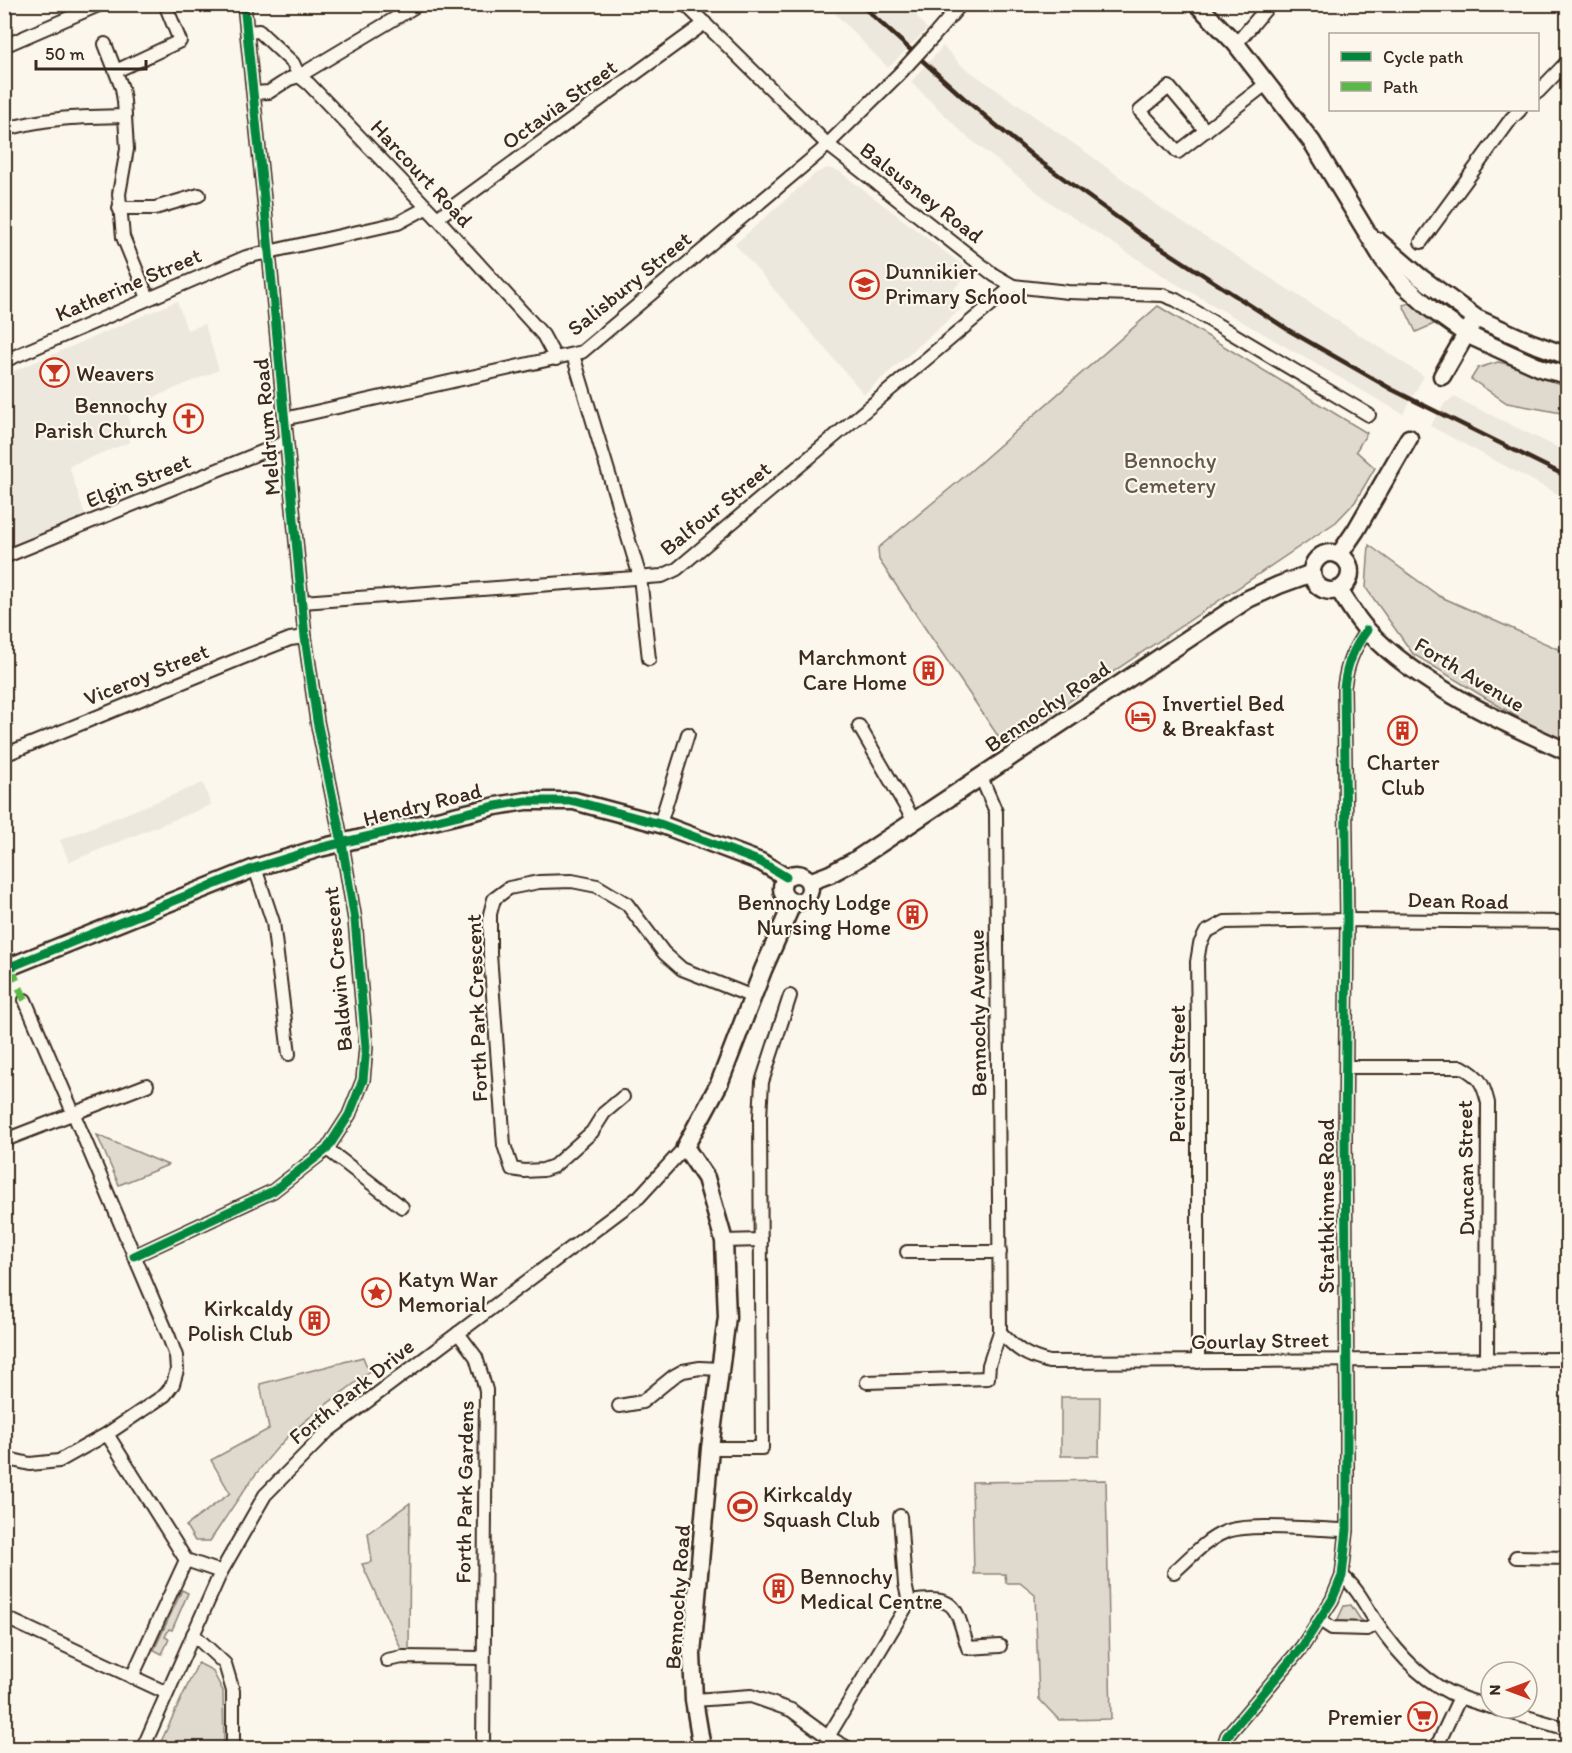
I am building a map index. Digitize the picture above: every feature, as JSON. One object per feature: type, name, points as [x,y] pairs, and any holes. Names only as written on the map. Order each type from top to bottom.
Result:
[{"type":"street","points":[[4,46],[101,4]]},
{"type":"street","points":[[116,71],[180,41],[165,4]]},
{"type":"street","name":"Meldrum Road","points":[[244,4],[305,637],[317,721],[342,843]]},
{"type":"street","points":[[254,93],[269,92],[289,79],[299,76],[419,4]]},
{"type":"street","name":"Balsusney Road","points":[[685,4],[827,144],[994,275],[1013,286],[1068,292],[1163,296],[1176,300],[1369,415]]},
{"type":"street","name":"Salisbury Street","points":[[284,419],[577,354],[827,144],[901,72],[961,4]]},
{"type":"street","points":[[1197,4],[1236,44],[1312,142],[1383,259],[1401,282],[1431,309],[1466,334],[1543,369],[1568,375]]},
{"type":"street","points":[[1236,44],[1270,4]]},
{"type":"street","name":"Octavia Street","points":[[437,218],[705,23]]},
{"type":"street","name":"Harcourt Road","points":[[247,32],[259,31],[293,63],[299,76],[437,218],[543,335],[556,359]]},
{"type":"street","points":[[105,44],[122,88],[125,116],[127,149],[119,194],[123,237],[148,298]]},
{"type":"street","points":[[1539,91],[1568,61]]},
{"type":"street","points":[[1206,131],[1169,87],[1140,111],[1178,152],[1206,131],[1266,84]]},
{"type":"street","points":[[1421,242],[1511,119],[1520,111]]},
{"type":"street","points":[[4,130],[65,118],[125,116]]},
{"type":"street","points":[[119,208],[155,208],[199,195]]},
{"type":"street","points":[[269,251],[398,223],[426,208]]},
{"type":"street","points":[[1368,233],[1420,278],[1476,318],[1568,356]]},
{"type":"street","name":"Katherine Street","points":[[4,361],[246,257],[269,251]]},
{"type":"street","name":"Balfour Street","points":[[302,602],[662,576],[677,569],[1013,286]]},
{"type":"street","points":[[1442,375],[1476,318]]},
{"type":"street","points":[[577,354],[640,577],[649,659]]},
{"type":"street","points":[[1339,555],[1356,530],[1408,438]]},
{"type":"street","name":"Elgin Street","points":[[4,557],[286,442]]},
{"type":"street","points":[[1328,554],[1339,555],[1347,563],[1350,575],[1346,584],[1339,590],[1330,591],[1321,589],[1312,573],[1315,563],[1323,555],[1328,554]]},
{"type":"street","name":"Bennochy Road","points":[[809,882],[854,861],[1248,598],[1312,573]]},
{"type":"street","name":"Forth Avenue","points":[[1339,590],[1367,630],[1408,666],[1521,731],[1568,752]]},
{"type":"street","name":"Strathkinnes Road","points":[[1223,1749],[1227,1736],[1302,1647],[1332,1600],[1342,1576],[1347,1530],[1347,920],[1344,687],[1347,664],[1354,648],[1367,630]]},
{"type":"street","name":"Viceroy Street","points":[[4,755],[253,653],[290,639],[305,637]]},
{"type":"street","points":[[859,726],[914,821]]},
{"type":"street","points":[[660,824],[688,734]]},
{"type":"street","name":"Bennochy Avenue","points":[[867,1382],[994,1378],[989,1365],[1000,1332],[996,812],[981,777]]},
{"type":"street","name":"Hendry Road","points":[[6,963],[255,868],[342,843],[496,806],[537,800],[574,801],[660,824],[760,862],[786,877]]},
{"type":"street","name":"Baldwin Crescent","points":[[134,1256],[273,1191],[327,1149],[349,1115],[363,1080],[366,1047],[355,920],[342,843]]},
{"type":"street","points":[[255,868],[273,922],[289,1054]]},
{"type":"street","points":[[799,874],[809,882],[808,895],[802,901],[794,902],[783,894],[782,885],[786,877],[799,874]]},
{"type":"street","name":"Forth Park Crescent","points":[[623,1097],[604,1113],[592,1132],[554,1166],[524,1171],[512,1169],[504,1144],[490,954],[490,914],[494,899],[509,888],[539,882],[572,881],[597,886],[627,904],[664,953],[682,969],[753,997]]},
{"type":"street","points":[[685,1147],[719,1084],[794,902]]},
{"type":"street","name":"Dean Road","points":[[1347,920],[1568,922]]},
{"type":"street","name":"Percival Street","points":[[1198,1362],[1197,962],[1200,944],[1206,932],[1225,922],[1347,920]]},
{"type":"street","points":[[710,1448],[762,1448],[760,1117],[762,1082],[790,996]]},
{"type":"street","points":[[4,1458],[30,1464],[59,1461],[107,1434],[165,1395],[173,1383],[177,1370],[176,1356],[169,1337],[26,1000]]},
{"type":"street","name":"Duncan Street","points":[[1346,1067],[1462,1067],[1475,1075],[1484,1087],[1488,1103],[1487,1359]]},
{"type":"street","points":[[5,1140],[147,1085]]},
{"type":"street","name":"Bennochy Road","points":[[685,1147],[706,1178],[724,1241],[727,1317],[710,1448],[692,1654],[694,1700],[702,1749]]},
{"type":"street","name":"Forth Park Drive","points":[[143,1749],[221,1572],[265,1495],[328,1431],[639,1197],[685,1147]]},
{"type":"street","points":[[327,1149],[402,1207]]},
{"type":"street","points":[[724,1241],[762,1240]]},
{"type":"street","points":[[907,1252],[1000,1252]]},
{"type":"street","name":"Gourlay Street","points":[[1000,1332],[1015,1348],[1030,1357],[1049,1362],[1568,1359]]},
{"type":"street","name":"Forth Park Gardens","points":[[458,1333],[476,1357],[486,1390],[483,1749]]},
{"type":"street","points":[[619,1406],[642,1402],[683,1371],[700,1368],[720,1369]]},
{"type":"street","points":[[107,1434],[186,1560],[221,1572]]},
{"type":"street","points":[[828,1737],[909,1602],[904,1584],[900,1516]]},
{"type":"street","points":[[1173,1572],[1204,1545],[1225,1532],[1248,1528],[1347,1530]]},
{"type":"street","points":[[1516,1557],[1568,1558]]},
{"type":"street","points":[[132,1677],[186,1560]]},
{"type":"street","points":[[1342,1576],[1350,1582],[1377,1624],[1416,1671],[1445,1690],[1479,1703]]},
{"type":"street","points":[[909,1602],[934,1598],[946,1601],[956,1610],[968,1648],[1000,1646]]},
{"type":"street","points":[[4,1617],[167,1693]]},
{"type":"street","points":[[1320,1620],[1332,1628],[1367,1629],[1377,1624]]},
{"type":"street","points":[[193,1634],[225,1664],[233,1691],[233,1749]]},
{"type":"street","points":[[387,1660],[403,1657],[483,1658]]},
{"type":"street","points":[[694,1700],[751,1696],[791,1710],[848,1749]]},
{"type":"street","points":[[1436,1749],[1460,1697]]},
{"type":"street","points":[[1535,1720],[1568,1730]]},
{"type":"shaded area","points":[[827,5],[908,5],[927,29],[888,68]]},
{"type":"shaded area","points":[[943,46],[961,65],[1164,210],[1424,376],[1403,414],[1173,282],[1055,206],[966,136],[911,82]]},
{"type":"shaded area","name":"Dunnikier Primary School","points":[[828,168],[839,171],[970,271],[948,296],[961,309],[864,394],[735,244],[816,173]]},
{"type":"shaded area","points":[[177,301],[187,330],[205,324],[219,370],[128,408],[130,442],[69,466],[85,515],[5,548],[5,375]]},
{"type":"shaded area","points":[[1454,397],[1567,452],[1567,499],[1430,426],[1445,403]]},
{"type":"shaded area","points":[[203,783],[211,805],[69,862],[60,840]]},
{"type":"green space","points":[[1410,303],[1434,324],[1416,332],[1403,305]]},
{"type":"green space","name":"Bennochy Cemetery","points":[[1158,306],[1367,433],[1356,451],[1375,468],[1355,502],[1336,522],[1004,745],[879,560],[878,548],[959,481]]},
{"type":"green space","points":[[1498,362],[1567,384],[1567,414],[1507,403],[1471,379],[1478,368]]},
{"type":"green space","points":[[1369,545],[1439,596],[1567,653],[1567,742],[1532,726],[1413,654],[1366,588]]},
{"type":"green space","points":[[97,1135],[168,1165],[119,1185]]},
{"type":"green space","points":[[363,1357],[369,1372],[314,1413],[284,1440],[250,1482],[210,1541],[195,1541],[186,1526],[230,1493],[211,1460],[269,1429],[260,1384]]},
{"type":"green space","points":[[1061,1397],[1100,1397],[1099,1456],[1061,1456]]},
{"type":"green space","points":[[1106,1480],[1111,1719],[1059,1720],[1039,1699],[1035,1595],[1020,1583],[1006,1583],[1005,1574],[974,1574],[972,1482]]},
{"type":"green space","points":[[410,1503],[409,1653],[403,1653],[362,1564],[372,1562],[368,1533]]},
{"type":"green space","points":[[182,1590],[188,1593],[172,1630],[169,1629],[165,1637],[169,1639],[162,1654],[154,1650]]},
{"type":"green space","points":[[1351,1605],[1362,1622],[1337,1621],[1344,1606]]},
{"type":"green space","points":[[198,1663],[212,1670],[223,1691],[224,1748],[158,1748]]},
{"type":"railway","points":[[860,4],[966,100],[1034,157],[1140,234],[1290,331],[1393,390],[1568,477]]},
{"type":"marked path","points":[[10,967],[25,1000]]},
{"type":"cycle path","points":[[134,1256],[273,1191],[327,1149],[349,1115],[363,1080],[366,1047],[355,920],[317,721],[305,637],[244,4]]},
{"type":"cycle path","points":[[1223,1748],[1227,1736],[1302,1647],[1332,1600],[1342,1576],[1347,1530],[1345,1138],[1347,920],[1344,687],[1351,657],[1367,630]]},
{"type":"cycle path","points":[[10,967],[255,868],[320,848],[526,801],[574,801],[660,824],[761,862],[786,877]]},
{"type":"place","name":"Dunnikier Primary School","points":[[864,284]]},
{"type":"place","name":"Weavers","points":[[55,373]]},
{"type":"place","name":"Bennochy Parish Church","points":[[188,418]]},
{"type":"place","name":"Marchmont Care Home","points":[[928,670]]},
{"type":"place","name":"Invertiel Bed & Breakfast","points":[[1141,716]]},
{"type":"place","name":"Charter Club","points":[[1403,730]]},
{"type":"place","name":"Bennochy Lodge Nursing Home","points":[[912,915]]},
{"type":"place","name":"Katyn War Memorial","points":[[377,1292]]},
{"type":"place","name":"Kirkcaldy Polish Club","points":[[314,1321]]},
{"type":"place","name":"Kirkcaldy Squash Club","points":[[742,1507]]},
{"type":"place","name":"Bennochy Medical Centre","points":[[779,1589]]},
{"type":"place","name":"Premier","points":[[1423,1717]]}]
